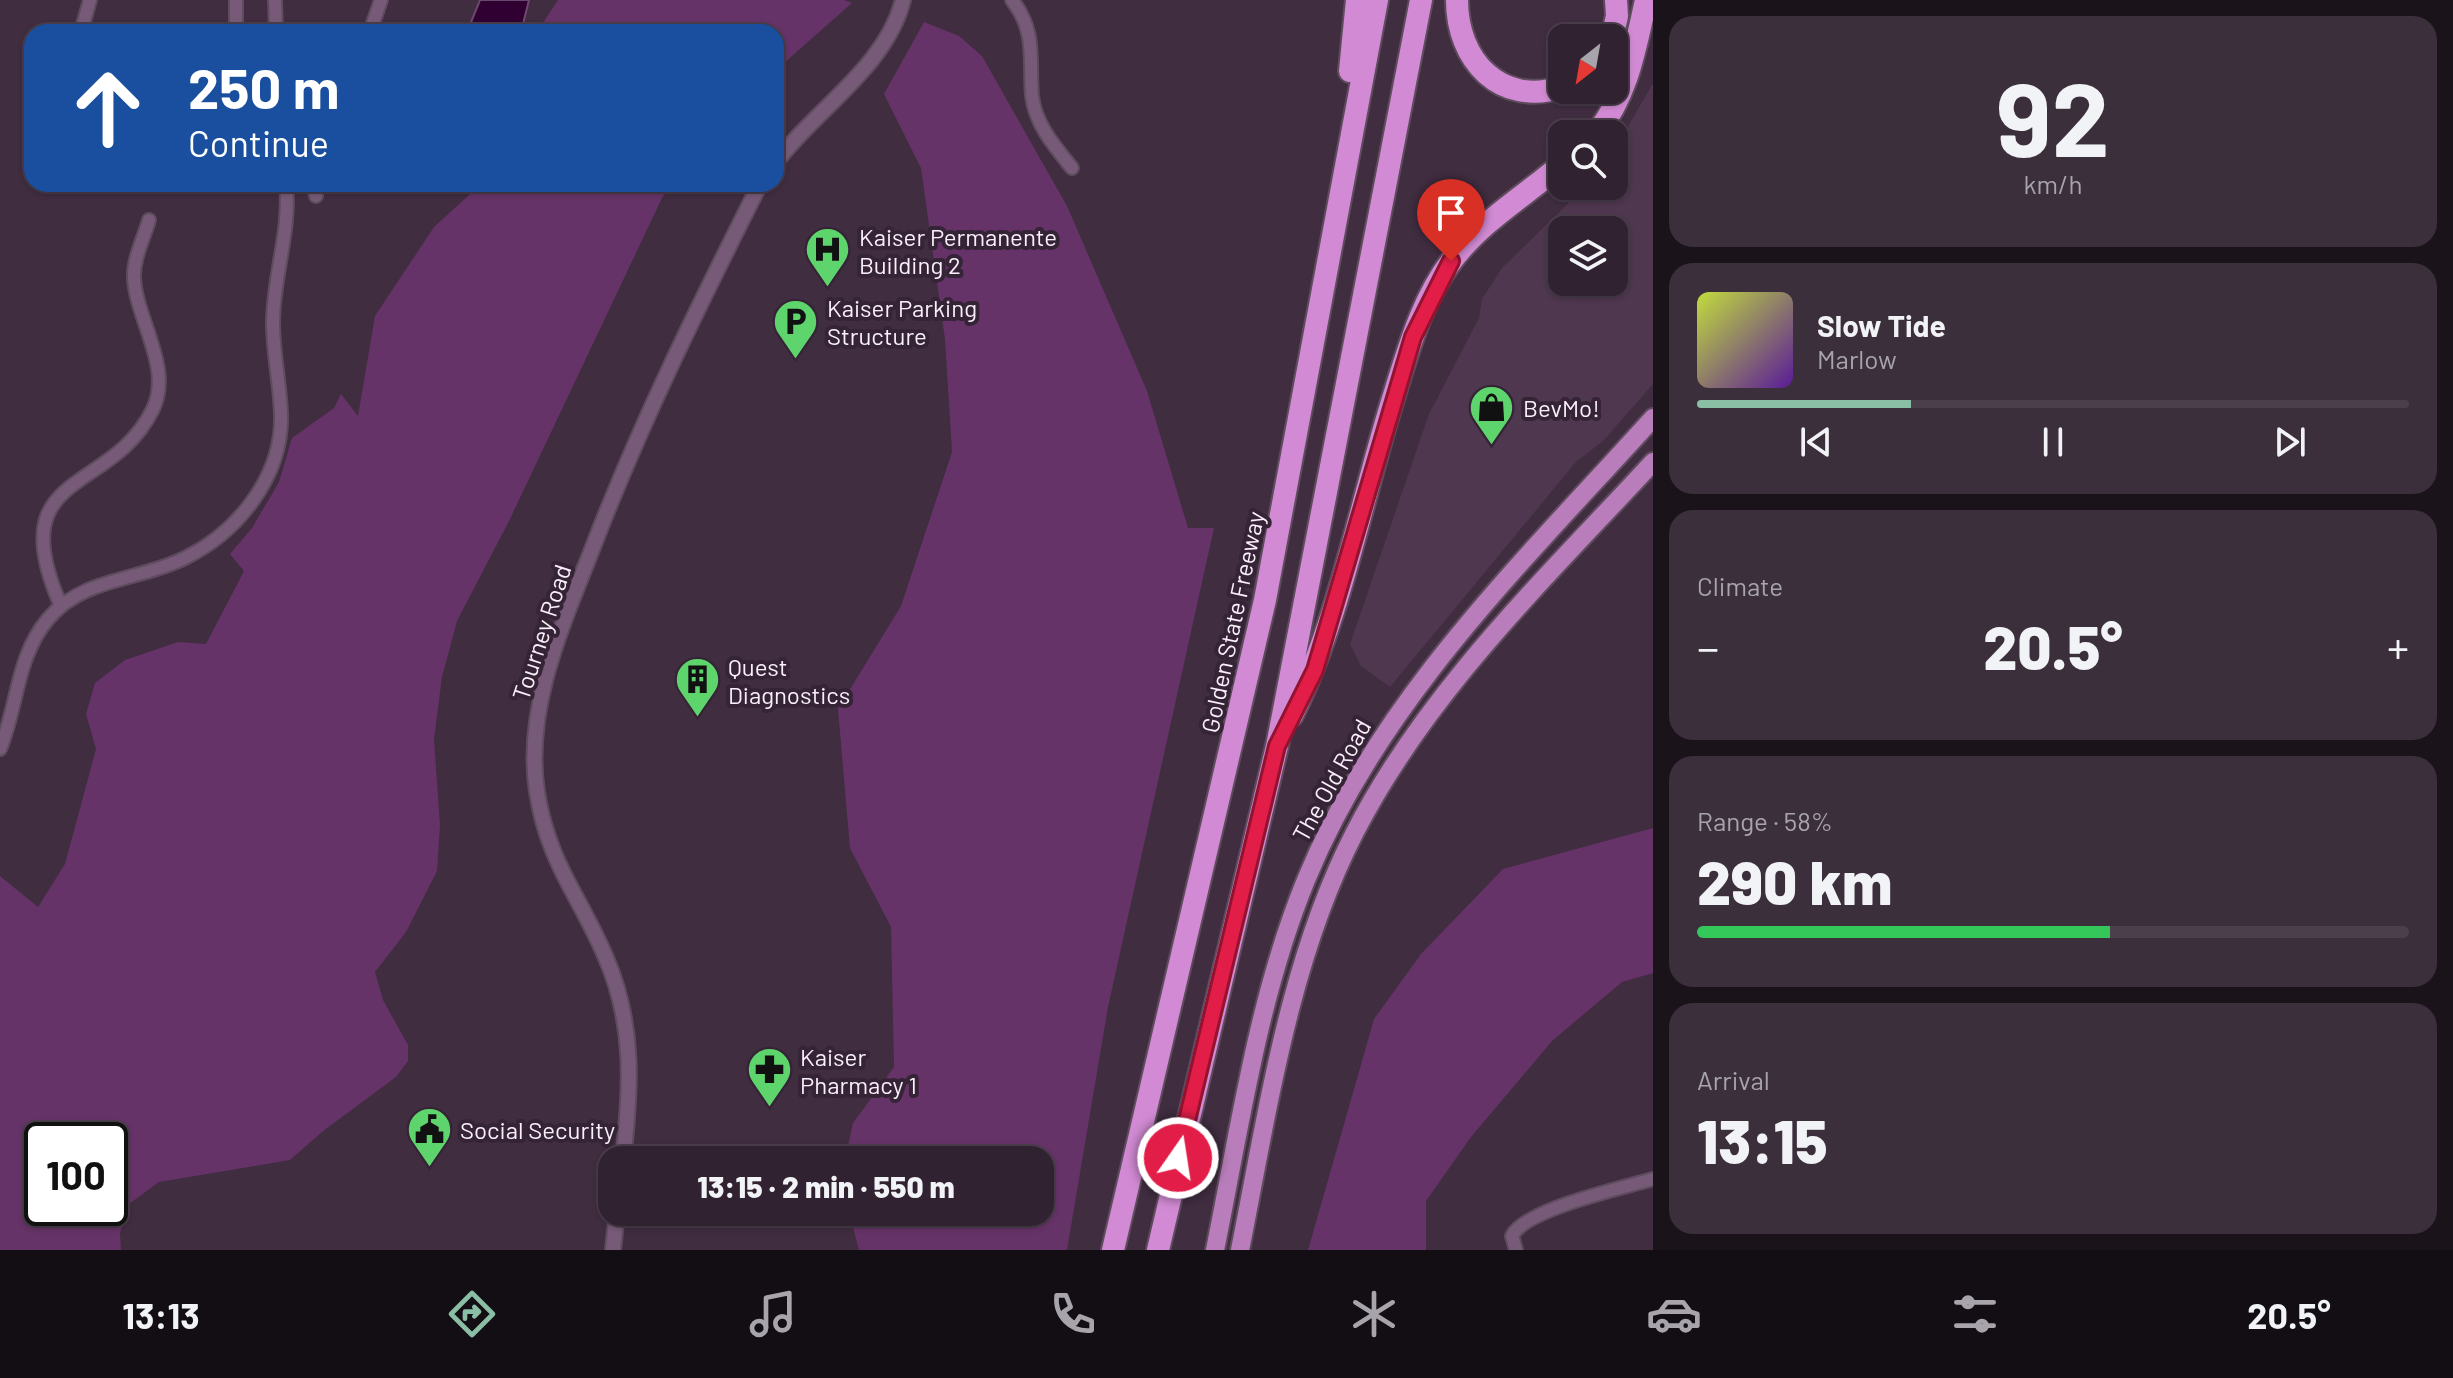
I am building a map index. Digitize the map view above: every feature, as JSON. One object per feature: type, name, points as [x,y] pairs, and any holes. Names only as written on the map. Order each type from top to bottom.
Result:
[{"type":"highway","points":[[1340,190],[1357,0]]},
{"type":"highway","name":"Golden State Freeway","points":[[1113,1250],[1256,643],[1377,0]]},
{"type":"highway","points":[[1158,1250],[1277,746],[1421,0]]},
{"type":"highway","points":[[1457,0],[1460,36],[1467,51],[1491,78],[1519,90],[1548,88]]},
{"type":"highway","points":[[1615,24],[1616,0]]},
{"type":"highway","points":[[1607,120],[1627,82],[1646,0]]},
{"type":"highway","points":[[1277,746],[1315,670],[1388,416],[1413,337],[1430,297],[1451,261],[1473,237],[1548,175]]},
{"type":"main road","name":"The Old Road","points":[[1215,1250],[1276,969],[1306,880],[1351,786],[1423,678],[1653,418]]},
{"type":"main road","name":"The Old Road","points":[[1240,1250],[1297,985],[1323,904],[1354,833],[1394,764],[1444,694],[1653,462]]},
{"type":"street","points":[[83,24],[90,0]]},
{"type":"street","points":[[236,0],[236,24]]},
{"type":"street","points":[[275,0],[276,24]]},
{"type":"street","points":[[373,24],[381,0]]},
{"type":"street","points":[[784,152],[807,124],[861,73],[881,45],[903,0]]},
{"type":"street","points":[[1012,0],[1025,17],[1033,47],[1032,99],[1046,137],[1072,168]]},
{"type":"street","points":[[0,749],[24,658],[46,621],[61,606],[116,578],[182,560],[211,543],[254,501],[276,452],[281,417],[273,322],[288,209],[287,192]]},
{"type":"street","name":"Tourney Road","points":[[624,1146],[631,1063],[627,1021],[606,957],[554,861],[543,825],[533,752],[536,715],[580,578],[630,450],[756,192]]},
{"type":"street","points":[[61,606],[35,555],[34,532],[41,512],[71,479],[130,442],[155,405],[156,363],[134,276],[149,220]]},
{"type":"street","points":[[1516,1250],[1512,1236],[1515,1229],[1567,1204],[1653,1179]]},
{"type":"street","points":[[613,1250],[616,1226]]},
{"type":"shaded area","points":[[480,0],[529,0],[523,24],[470,24]]},
{"type":"shaded area","points":[[558,0],[844,0],[852,3],[784,63],[784,24],[542,24]]},
{"type":"shaded area","points":[[924,22],[959,36],[982,56],[1067,206],[1147,391],[1188,528],[1214,528],[1108,1007],[1067,1250],[859,1250],[853,1226],[1054,1226],[1054,1146],[848,1146],[853,1123],[894,1067],[891,927],[850,848],[838,709],[901,606],[952,452],[945,339],[921,168],[884,94]]},
{"type":"shaded area","points":[[1653,83],[1653,384],[1603,441],[1576,462],[1390,687],[1361,666],[1350,644],[1429,414],[1479,318],[1482,299],[1502,268],[1548,223],[1548,296],[1628,296],[1628,216],[1555,216],[1572,200],[1628,200],[1628,127]]},
{"type":"shaded area","points":[[472,192],[667,192],[509,521],[457,621],[442,677],[434,739],[440,825],[437,871],[406,932],[375,972],[383,1000],[408,1045],[408,1061],[396,1077],[323,1131],[290,1160],[159,1182],[128,1207],[128,1122],[24,1122],[24,1226],[122,1226],[121,1250],[0,1250],[0,876],[38,907],[65,864],[96,749],[86,714],[95,683],[125,660],[178,642],[206,644],[244,571],[230,554],[252,528],[279,482],[292,438],[334,408],[341,394],[358,416],[375,316],[434,227]]},
{"type":"shaded area","points":[[1653,828],[1653,973],[1622,982],[1552,1041],[1471,1137],[1426,1201],[1426,1250],[1308,1250],[1374,1019],[1421,954],[1503,869]]},
{"type":"place","name":"Kaiser Permanente Building 2","points":[[828,289]]},
{"type":"place","name":"Kaiser Parking Structure","points":[[796,360]]},
{"type":"place","name":"BevMo!","points":[[1492,446]]},
{"type":"place","name":"Quest Diagnostics","points":[[697,719]]},
{"type":"place","name":"Kaiser Pharmacy 1","points":[[769,1109]]},
{"type":"place","name":"Social Security","points":[[429,1168]]},
{"type":"route","points":[[1178,1158],[1277,746],[1315,670],[1413,337],[1430,297],[1451,261]]}]
